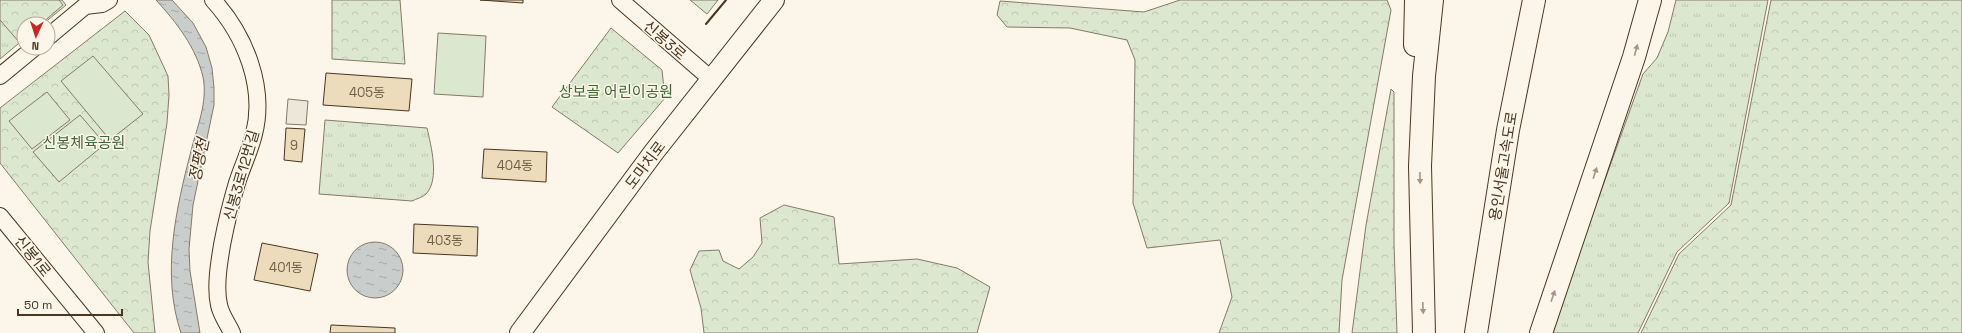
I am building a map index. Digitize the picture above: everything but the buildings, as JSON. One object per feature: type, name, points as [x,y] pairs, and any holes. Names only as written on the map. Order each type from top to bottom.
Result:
[{"type":"highway","points":[[1416,0],[1415,64],[1420,146],[1424,333]]},
{"type":"highway","points":[[1420,146],[1424,76],[1432,0]]},
{"type":"highway","name":"용인서울고속도로","points":[[1465,333],[1490,159],[1510,49],[1521,0]]},
{"type":"highway","name":"용인서울고속도로","points":[[1476,333],[1508,130],[1534,0]]},
{"type":"highway","points":[[1541,333],[1634,57],[1650,0]]},
{"type":"main road","name":"도마치로","points":[[520,333],[654,152],[774,0]]},
{"type":"street","name":"신봉3로12번길","points":[[213,0],[233,26],[244,46],[257,91],[257,112],[254,134],[237,184],[218,267],[219,305],[232,333]]},
{"type":"street","name":"신봉3로","points":[[620,0],[711,79]]},
{"type":"street","points":[[56,30],[85,6],[108,1]]},
{"type":"street","points":[[0,76],[24,56]]},
{"type":"street","name":"신봉1로","points":[[0,216],[96,333]]},
{"type":"green space","points":[[0,0],[62,0],[66,5],[53,16],[16,16],[16,46],[0,59]]},
{"type":"green space","points":[[0,0],[59,0],[63,5],[50,16],[16,16],[16,39],[0,20]]},
{"type":"green space","points":[[332,0],[400,0],[405,64],[332,59]]},
{"type":"green space","points":[[690,0],[718,0],[707,14]]},
{"type":"green space","points":[[1180,0],[1387,0],[1391,10],[1342,280],[1339,333],[1219,333],[1232,297],[1220,240],[1147,248],[1133,203],[1135,60],[1127,40],[1070,28],[1007,27],[997,15],[1000,1],[1144,12]]},
{"type":"green space","points":[[1676,0],[1768,0],[1729,203],[1677,252],[1638,333],[1550,333],[1643,74],[1657,58],[1668,32]]},
{"type":"green space","points":[[1771,0],[1962,0],[1962,333],[1641,333],[1679,254],[1731,205]]},
{"type":"green space","name":"신봉체육공원","points":[[125,11],[149,35],[168,76],[169,95],[167,123],[150,231],[148,262],[155,333],[134,333],[0,163],[0,108]]},
{"type":"green space","name":"상보골 어린이공원","points":[[611,28],[662,70],[665,98],[618,153],[552,107]]},
{"type":"green space","points":[[438,33],[486,36],[483,97],[434,94]]},
{"type":"green space","points":[[93,56],[143,114],[110,140],[61,81]]},
{"type":"green space","points":[[1391,89],[1394,92],[1394,244],[1397,333],[1352,333],[1366,225]]},
{"type":"green space","points":[[47,92],[70,120],[32,149],[9,121]]},
{"type":"green space","points":[[80,115],[105,144],[59,182],[33,152]]},
{"type":"green space","points":[[325,120],[427,128],[434,171],[433,180],[426,194],[412,201],[319,194]]},
{"type":"green space","points":[[784,205],[834,217],[839,264],[917,259],[957,268],[990,287],[977,333],[704,333],[701,308],[690,270],[699,251],[719,250],[723,261],[739,269],[753,257],[762,243],[760,218]]},
{"type":"shaded area","points":[[288,99],[308,101],[306,125],[286,124]]},
{"type":"water","name":"정평천","points":[[156,0],[172,0],[193,23],[206,47],[212,68],[214,105],[193,205],[189,249],[190,271],[200,333],[181,333],[175,311],[171,265],[180,196],[203,105],[203,77],[196,55],[190,45],[171,17]]},
{"type":"water","points":[[369,242],[381,242],[395,250],[403,264],[401,281],[395,290],[381,298],[369,298],[359,293],[352,286],[347,276],[347,264],[352,254],[359,247]]},
{"type":"wall","points":[[706,24],[726,0]]}]
